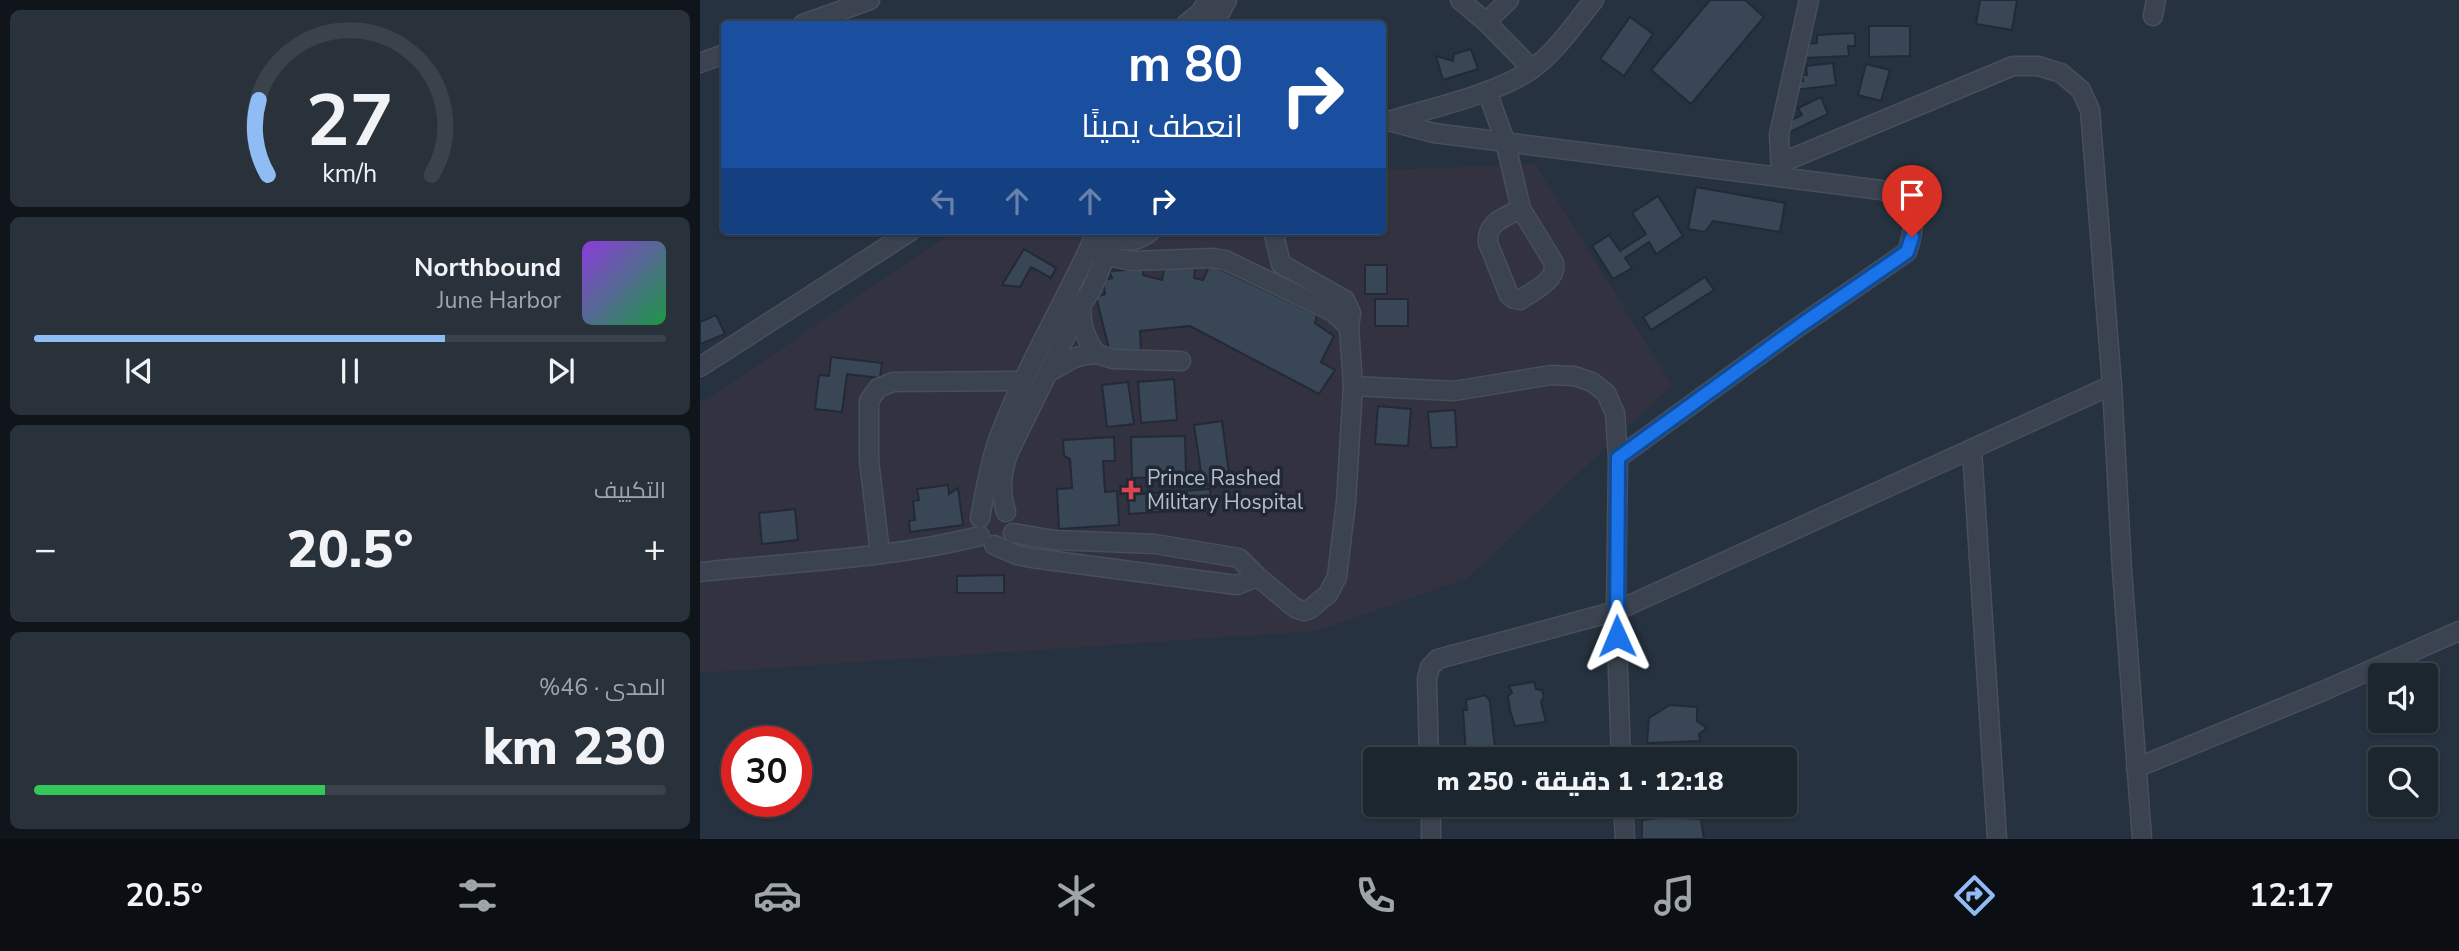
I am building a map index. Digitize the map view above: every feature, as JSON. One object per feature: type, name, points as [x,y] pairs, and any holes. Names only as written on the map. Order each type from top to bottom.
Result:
[{"type":"street","points":[[811,21],[870,0]]},
{"type":"street","points":[[1190,21],[1200,13],[1208,0]]},
{"type":"street","points":[[1216,21],[1227,0]]},
{"type":"street","points":[[1460,0],[1486,22],[1532,69]]},
{"type":"street","points":[[1486,22],[1509,0]]},
{"type":"street","points":[[1386,121],[1487,91],[1532,69],[1564,37],[1594,0]]},
{"type":"street","points":[[1781,170],[1779,135],[1810,0]]},
{"type":"street","points":[[700,63],[721,55]]},
{"type":"street","points":[[1781,170],[2013,66],[2038,66],[2061,73],[2081,90],[2090,110],[2112,385],[2142,839]]},
{"type":"street","points":[[1487,91],[1505,141],[1521,209],[1554,263],[1556,271],[1552,278],[1520,300],[1509,295],[1488,243],[1487,234],[1493,224],[1521,209]]},
{"type":"street","points":[[1386,121],[1434,133],[1781,170],[1897,194],[1907,203],[1914,219],[1907,252],[1618,458]]},
{"type":"street","points":[[700,367],[905,235]]},
{"type":"street","points":[[985,533],[990,464],[1023,381],[1108,235]]},
{"type":"street","points":[[1113,235],[1129,242],[1144,235]]},
{"type":"street","points":[[1013,533],[1054,540],[1155,544],[1239,558],[1295,608],[1304,611],[1328,594],[1336,577],[1346,502],[1353,386],[1349,327],[1351,313],[1345,300],[1281,264],[1274,235]]},
{"type":"street","points":[[1097,253],[1131,261],[1213,258],[1225,260],[1333,312],[1349,327]]},
{"type":"street","points":[[700,572],[880,553],[953,542],[985,533],[1006,543],[1013,533],[1013,521],[1006,512],[1001,486],[1002,470],[1081,305],[1092,289],[1097,253]]},
{"type":"street","points":[[1081,305],[1084,331],[1097,354]]},
{"type":"street","points":[[1048,373],[1074,358],[1097,354],[1113,359],[1181,361]]},
{"type":"street","points":[[1353,386],[1454,391],[1551,375],[1574,376],[1592,382],[1606,393],[1615,413],[1618,458],[1616,611],[1621,747]]},
{"type":"street","points":[[880,553],[869,460],[869,401],[878,388],[893,382],[1023,381]]},
{"type":"street","points":[[1429,747],[1427,678],[1430,667],[1438,659],[1616,611],[2112,385]]},
{"type":"street","points":[[1972,449],[1997,839]]},
{"type":"street","points":[[985,533],[989,510],[1006,512]]},
{"type":"street","points":[[985,533],[1017,555],[1032,558],[1237,585],[1258,577]]},
{"type":"street","points":[[2136,768],[2323,691],[2459,631]]},
{"type":"street","points":[[1431,817],[1432,839]]},
{"type":"street","points":[[1624,817],[1625,839]]},
{"type":"shaded area","name":"Prince Rashed Military Hospital","points":[[1535,164],[1672,385],[1468,578],[1317,631],[700,673],[700,402],[948,235],[1386,235],[1386,170]]},
{"type":"building","points":[[1710,0],[1745,0],[1764,17],[1691,104],[1651,70]]},
{"type":"building","points":[[1980,0],[2017,0],[2012,30],[1976,24]]},
{"type":"building","points":[[1630,17],[1653,34],[1624,76],[1600,59]]},
{"type":"building","points":[[1869,26],[1910,26],[1910,56],[1869,57]]},
{"type":"building","points":[[1855,33],[1855,46],[1848,46],[1849,56],[1805,58],[1804,44],[1817,43],[1817,35]]},
{"type":"building","points":[[1471,49],[1478,69],[1443,80],[1436,56],[1453,61],[1454,54]]},
{"type":"building","points":[[1833,63],[1836,85],[1794,90],[1793,83],[1803,81],[1802,75],[1807,75],[1806,66]]},
{"type":"building","points":[[1866,64],[1890,70],[1881,101],[1858,95]]},
{"type":"building","points":[[1821,97],[1828,114],[1790,132],[1789,121],[1802,115],[1798,108]]},
{"type":"building","points":[[1696,187],[1785,203],[1780,232],[1713,221],[1705,232],[1688,229]]},
{"type":"building","points":[[1658,196],[1683,236],[1656,254],[1649,242],[1625,258],[1632,268],[1613,279],[1592,246],[1609,235],[1620,251],[1646,234],[1632,213]]},
{"type":"building","points":[[1024,249],[1056,268],[1051,278],[1031,267],[1020,287],[1002,285]]},
{"type":"building","points":[[1210,264],[1317,315],[1315,323],[1334,336],[1321,362],[1335,370],[1319,394],[1190,326],[1140,331],[1141,350],[1110,353],[1096,297],[1105,294],[1103,281],[1112,278],[1109,271],[1143,269],[1143,275],[1162,280],[1164,269],[1195,266],[1194,278],[1203,280]]},
{"type":"building","points":[[1365,265],[1387,265],[1387,294],[1365,294]]},
{"type":"building","points":[[1705,277],[1714,290],[1651,330],[1643,317]]},
{"type":"building","points":[[1375,299],[1408,299],[1408,326],[1375,326]]},
{"type":"building","points":[[716,315],[725,334],[700,344],[700,322]]},
{"type":"building","points":[[831,357],[882,363],[880,378],[847,374],[842,412],[815,409],[819,375],[829,376]]},
{"type":"building","points":[[1174,379],[1177,420],[1141,423],[1138,382]]},
{"type":"building","points":[[1128,382],[1134,424],[1107,427],[1102,385]]},
{"type":"building","points":[[1378,406],[1411,409],[1408,446],[1375,444]]},
{"type":"building","points":[[1455,410],[1457,447],[1431,448],[1428,412]]},
{"type":"building","points":[[1222,421],[1230,481],[1203,485],[1194,425]]},
{"type":"building","points":[[1185,436],[1186,476],[1132,478],[1131,437]]},
{"type":"building","points":[[1114,437],[1115,461],[1103,461],[1105,492],[1117,491],[1119,525],[1059,529],[1057,489],[1072,488],[1070,459],[1064,456],[1063,440]]},
{"type":"building","points":[[948,485],[949,494],[958,488],[963,525],[910,532],[909,521],[915,520],[913,501],[919,500],[917,489]]},
{"type":"building","points":[[1210,489],[1212,508],[1129,514],[1128,495]]},
{"type":"building","points":[[795,509],[798,540],[762,544],[759,513]]},
{"type":"building","points":[[1004,575],[1004,593],[957,593],[957,576]]},
{"type":"building","points":[[1534,682],[1536,689],[1542,690],[1544,697],[1541,702],[1546,722],[1515,726],[1510,710],[1508,696],[1512,693],[1509,686]]},
{"type":"building","points":[[1485,695],[1490,701],[1495,747],[1466,747],[1463,710],[1467,710],[1466,700]]},
{"type":"building","points":[[1670,705],[1697,707],[1697,721],[1707,728],[1699,734],[1700,741],[1647,743],[1649,718]]},
{"type":"building","points":[[1666,817],[1701,819],[1704,839],[1642,839],[1642,820]]},
{"type":"place","name":"Prince Rashed Military Hospital","points":[[1131,490]]},
{"type":"route","points":[[1617,636],[1618,458],[1907,252],[1912,237]]}]
